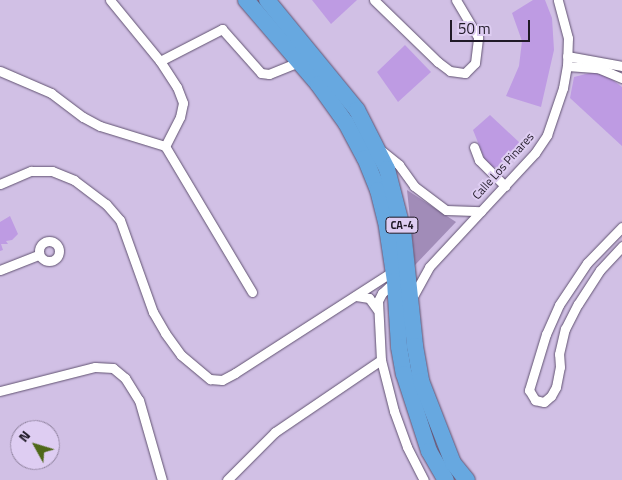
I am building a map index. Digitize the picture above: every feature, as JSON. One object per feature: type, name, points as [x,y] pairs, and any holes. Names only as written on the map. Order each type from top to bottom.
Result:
[{"type":"highway","name":"CA-4","points":[[246,0],[340,113],[365,158],[383,207],[394,276],[399,347],[404,374],[429,451],[446,480]]},
{"type":"highway","name":"CA-4","points":[[267,0],[357,110],[390,175],[400,216],[421,382],[453,463],[467,480]]},
{"type":"street","points":[[110,0],[160,61],[177,87],[183,103],[180,116],[165,146]]},
{"type":"street","points":[[374,0],[438,62],[450,71],[465,74],[476,63],[478,37],[456,0]]},
{"type":"street","name":"Calle Los Pinares","points":[[411,300],[429,267],[535,153],[547,135],[563,88],[567,66],[568,38],[558,0]]},
{"type":"street","points":[[160,61],[222,29],[261,73],[269,74],[299,62]]},
{"type":"street","points":[[567,56],[622,66]]},
{"type":"street","points":[[567,66],[598,68],[622,78]]},
{"type":"street","points":[[0,71],[51,93],[83,117],[100,126],[165,146],[252,292]]},
{"type":"street","points":[[376,146],[399,164],[414,186],[446,210],[481,210]]},
{"type":"street","points":[[474,147],[480,160],[505,186]]},
{"type":"street","points":[[0,184],[31,171],[52,171],[74,180],[106,204],[120,220],[153,312],[165,333],[181,355],[210,379],[222,380],[235,373],[355,296],[394,276]]},
{"type":"street","points":[[622,227],[587,264],[559,306],[546,334],[529,390],[535,400],[544,402],[553,392],[560,367],[559,354],[565,329],[578,304],[600,270],[622,246]]},
{"type":"street","points":[[0,270],[38,255]]},
{"type":"street","points":[[394,276],[382,293],[377,310],[380,360],[394,411],[407,447],[424,480]]},
{"type":"street","points":[[355,296],[369,298],[377,310]]},
{"type":"street","points":[[227,480],[275,432],[380,360]]},
{"type":"street","points":[[0,391],[95,367],[113,368],[125,378],[139,400],[162,480]]},
{"type":"shaded area","points":[[407,190],[456,222],[415,265]]},
{"type":"building","points":[[312,0],[357,0],[331,24]]},
{"type":"building","points":[[533,0],[545,0],[552,18],[554,50],[541,107],[506,96],[519,66],[522,41],[512,13]]},
{"type":"building","points":[[405,45],[431,72],[398,102],[377,72]]},
{"type":"building","points":[[594,72],[610,78],[622,87],[622,146],[570,98],[574,77]]},
{"type":"building","points":[[490,115],[521,144],[499,166],[492,168],[487,165],[473,130]]},
{"type":"building","points":[[10,216],[18,234],[12,240],[6,241],[8,244],[1,244],[3,250],[0,251],[0,222]]}]
